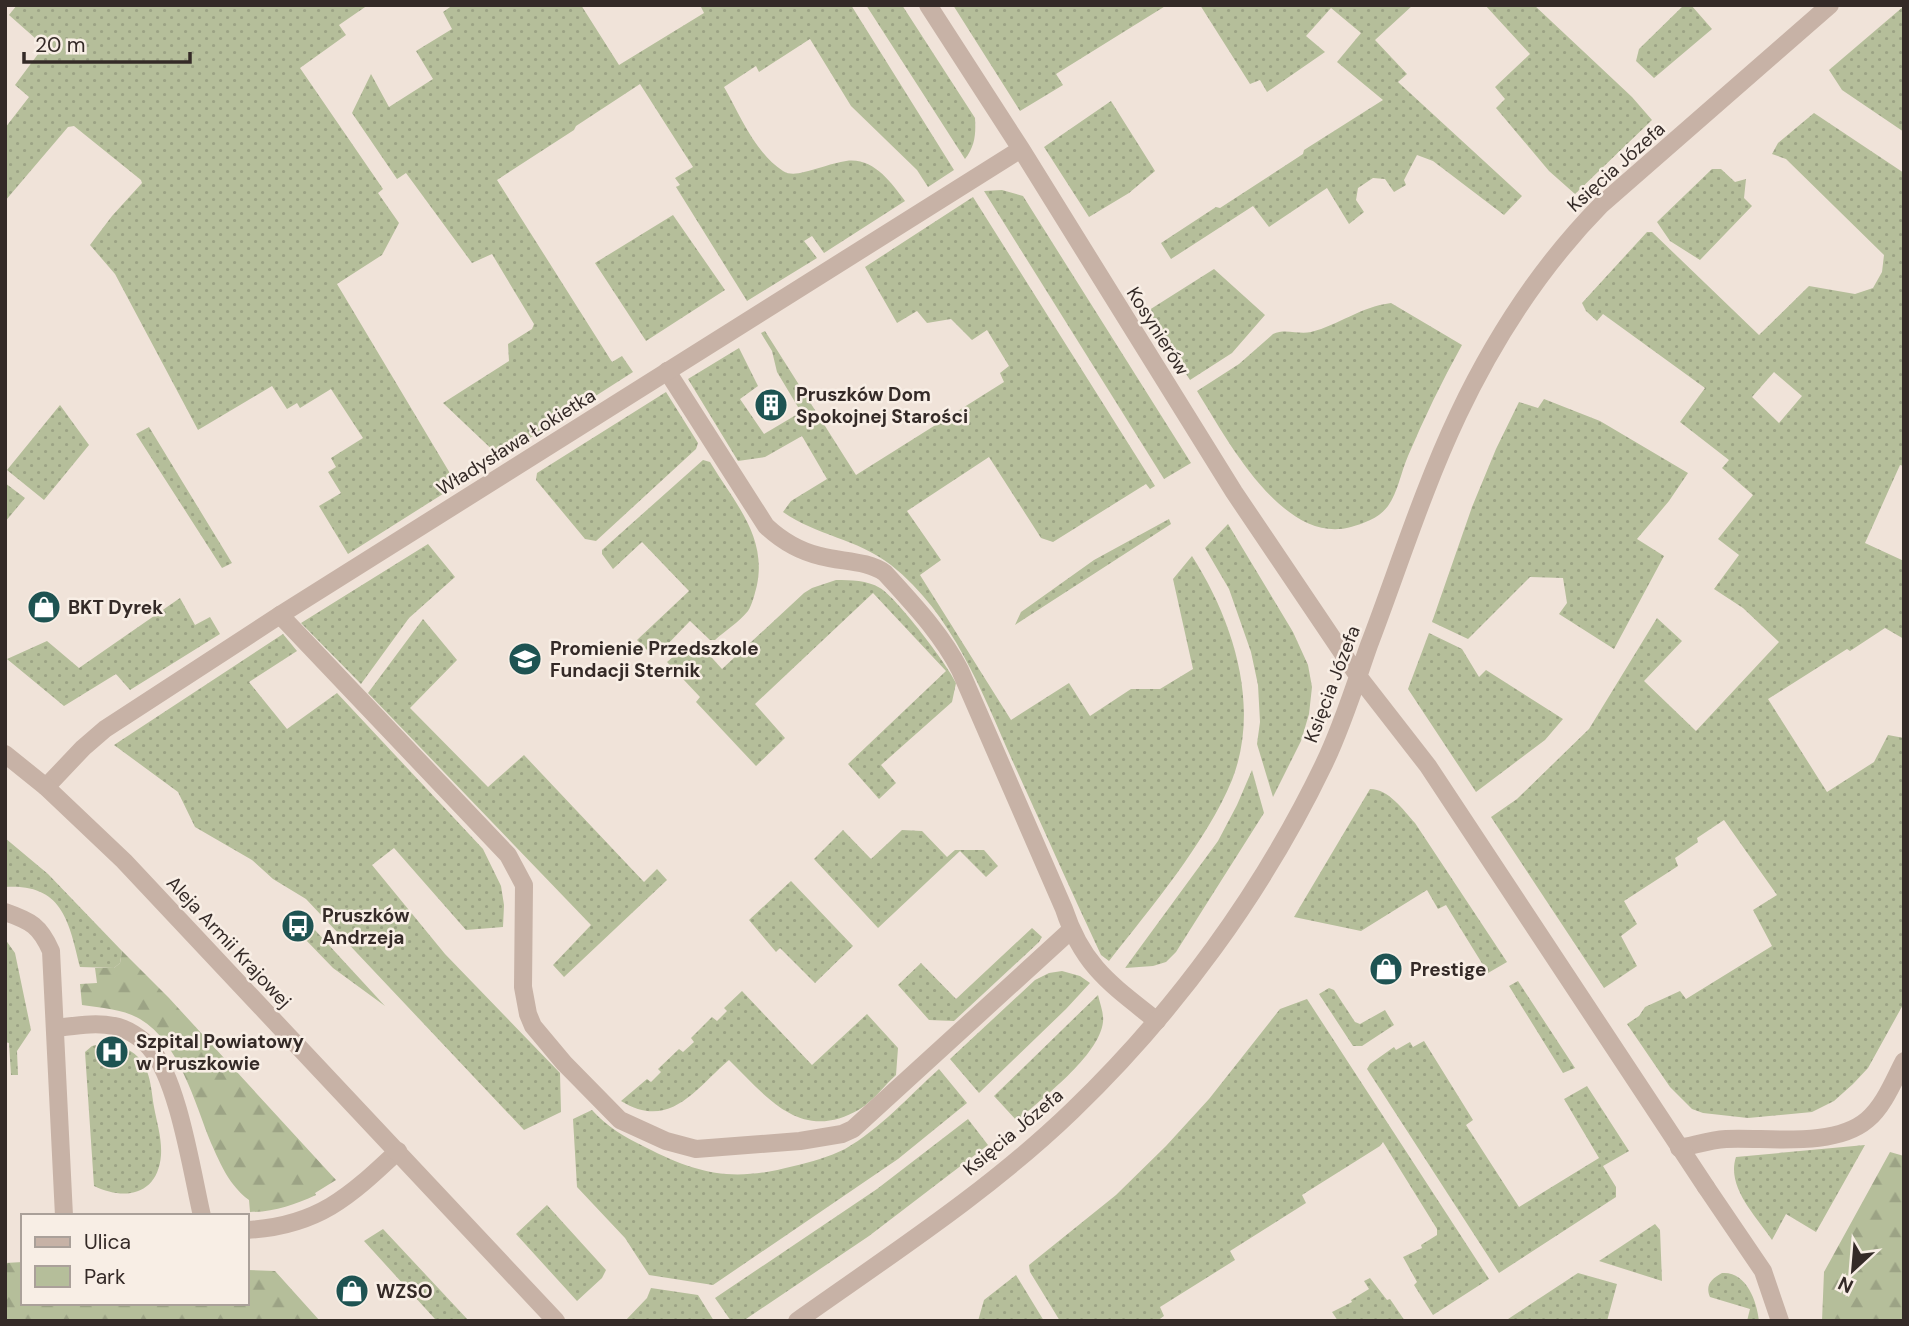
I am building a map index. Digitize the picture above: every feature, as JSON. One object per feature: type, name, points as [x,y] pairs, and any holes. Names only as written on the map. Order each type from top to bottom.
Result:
[{"type":"street","name":"Kosynierów","points":[[928,5],[1021,149],[1234,492],[1358,676],[1428,766],[1679,1149],[1763,1271],[1780,1321]]},
{"type":"street","name":"Księcia Józefa","points":[[797,1321],[929,1228],[1023,1154],[1071,1113],[1157,1021],[1227,929],[1282,841],[1325,762],[1444,446],[1476,378],[1520,306],[1583,223],[1601,205],[1830,5]]},
{"type":"street","name":"Władysława Łokietka","points":[[46,787],[105,729],[280,615],[1021,149]]},
{"type":"street","points":[[667,371],[766,526],[799,550],[876,567],[885,573],[934,628],[949,648],[960,670],[1071,930],[1088,961],[1105,980],[1157,1021]]},
{"type":"street","points":[[280,615],[508,855],[524,885],[523,987],[533,1026],[564,1063],[620,1120],[666,1141],[696,1149],[800,1142],[842,1134],[853,1129],[1071,930]]},
{"type":"street","name":"Aleja Armii Krajowej","points":[[5,754],[46,787],[124,861],[556,1321]]},
{"type":"street","points":[[5,912],[36,925],[44,934],[51,951],[64,1214]]},
{"type":"street","points":[[55,1028],[97,1024],[116,1026],[150,1048],[165,1072],[181,1122],[202,1214]]},
{"type":"street","points":[[1679,1149],[1726,1139],[1830,1137],[1854,1129],[1869,1119],[1883,1100],[1904,1061]]},
{"type":"street","points":[[248,1230],[294,1224],[328,1209],[360,1187],[398,1151]]},
{"type":"green space","points":[[17,5],[368,5],[339,25],[346,35],[300,68],[383,189],[378,193],[399,223],[382,255],[337,284],[457,485],[348,554],[319,506],[341,493],[328,472],[336,467],[331,458],[363,438],[331,389],[300,408],[297,403],[287,409],[272,386],[198,430],[115,274],[90,245],[142,183],[141,180],[74,126],[68,127],[5,201],[5,128],[29,97],[15,85],[44,46],[9,15]]},
{"type":"green space","points":[[453,5],[581,5],[619,65],[704,13],[700,5],[851,5],[954,170],[928,187],[917,170],[851,106],[810,39],[759,72],[756,66],[724,87],[756,144],[773,163],[785,172],[793,174],[846,161],[865,163],[880,172],[905,201],[824,253],[812,236],[804,241],[817,258],[747,301],[676,187],[680,185],[675,178],[693,167],[640,84],[497,180],[612,362],[622,356],[633,372],[500,457],[443,403],[509,361],[508,344],[532,329],[534,324],[492,254],[472,263],[406,173],[397,179],[352,113],[371,74],[389,107],[433,79],[416,51],[452,29],[443,12]]},
{"type":"green space","points":[[866,5],[902,5],[975,118],[974,140],[965,159]]},
{"type":"green space","points":[[953,5],[1167,5],[1056,74],[1063,85],[1020,111]]},
{"type":"green space","points":[[1200,5],[1413,5],[1375,40],[1407,74],[1398,82],[1522,196],[1504,215],[1433,161],[1417,155],[1404,180],[1406,185],[1394,192],[1385,179],[1373,178],[1358,188],[1356,200],[1364,212],[1349,224],[1327,188],[1269,227],[1253,206],[1171,259],[1161,243],[1216,207],[1220,208],[1383,100],[1337,62],[1361,33],[1331,8],[1306,36],[1325,52],[1267,92],[1260,80],[1250,84]]},
{"type":"green space","points":[[1485,5],[1534,5],[1632,97],[1652,120],[1575,194],[1549,171],[1496,108],[1505,99],[1495,87],[1530,54]]},
{"type":"green space","points":[[1684,5],[1691,5],[1712,29],[1654,78],[1636,61],[1639,49]]},
{"type":"green space","points":[[1904,6],[1904,132],[1842,90],[1829,70]]},
{"type":"green space","points":[[1111,101],[1155,171],[1129,193],[1089,217],[1044,147]]},
{"type":"green space","points":[[1814,113],[1904,173],[1904,466],[1900,465],[1865,543],[1904,561],[1904,639],[1885,628],[1768,699],[1827,792],[1874,762],[1888,735],[1904,738],[1904,1003],[1868,1068],[1834,1101],[1812,1112],[1748,1118],[1703,1113],[1692,1109],[1670,1087],[1627,1024],[1639,1016],[1645,1007],[1680,991],[1686,999],[1772,946],[1753,910],[1777,895],[1724,820],[1697,838],[1698,842],[1675,858],[1678,866],[1624,901],[1637,924],[1621,936],[1637,966],[1604,988],[1491,817],[1517,799],[1589,729],[1657,618],[1682,641],[1644,681],[1696,731],[1779,642],[1743,608],[1714,589],[1739,555],[1718,539],[1753,495],[1722,468],[1729,460],[1680,422],[1705,388],[1603,314],[1597,321],[1582,303],[1647,232],[1652,232],[1759,335],[1809,286],[1855,294],[1873,288],[1882,272],[1884,255],[1786,159],[1772,154],[1778,143]],"holes":[[[1774,372],[1802,396],[1779,423],[1752,397]]]},
{"type":"green space","points":[[1712,169],[1721,169],[1735,182],[1746,179],[1744,198],[1752,206],[1700,260],[1670,241],[1657,222]]},
{"type":"green space","points":[[1002,190],[1023,196],[1191,463],[1164,479],[984,191]]},
{"type":"green space","points":[[973,197],[1155,486],[1150,489],[1146,484],[1053,542],[1041,538],[989,457],[907,511],[941,560],[920,575],[1011,720],[1069,683],[1090,716],[1131,689],[1160,689],[1193,669],[1173,579],[1192,556],[1220,608],[1238,664],[1244,723],[1232,780],[1193,850],[1109,961],[1101,955],[977,682],[949,630],[913,585],[891,565],[864,549],[809,527],[783,512],[791,501],[827,479],[802,436],[765,457],[738,461],[688,379],[739,348],[758,386],[740,399],[764,434],[801,412],[777,372],[772,351],[761,333],[765,331],[856,475],[1004,382],[1000,373],[1009,366],[987,330],[972,340],[951,319],[927,323],[917,311],[897,323],[865,267]]},
{"type":"green space","points":[[673,215],[725,290],[646,341],[595,263]]},
{"type":"green space","points":[[1214,269],[1265,315],[1232,353],[1190,380],[1146,312]]},
{"type":"green space","points":[[1391,303],[1462,345],[1427,414],[1388,506],[1371,520],[1351,527],[1326,529],[1302,521],[1280,505],[1260,484],[1224,435],[1197,391],[1239,364],[1273,334],[1311,332],[1369,308]]},
{"type":"green space","points":[[666,392],[698,443],[696,449],[596,541],[585,539],[536,480],[537,473]]},
{"type":"green space","points":[[1544,399],[1600,421],[1688,473],[1637,539],[1664,556],[1614,649],[1559,614],[1567,603],[1563,578],[1530,577],[1468,639],[1432,622],[1472,507],[1519,402],[1538,408]]},
{"type":"green space","points":[[60,405],[89,445],[44,500],[7,470]]},
{"type":"green space","points":[[149,427],[232,563],[222,568],[136,434]]},
{"type":"green space","points":[[703,460],[710,462],[753,535],[759,567],[757,585],[748,611],[715,640],[710,640],[690,621],[664,648],[652,655],[637,640],[689,591],[642,542],[613,569],[602,550]]},
{"type":"green space","points":[[5,483],[25,498],[5,522]]},
{"type":"green space","points":[[1169,519],[1171,524],[1015,625],[1021,612],[1094,560]]},
{"type":"green space","points":[[1228,524],[1293,632],[1308,665],[1312,687],[1309,714],[1301,741],[1273,797],[1257,744],[1260,722],[1258,685],[1251,652],[1229,589],[1205,548]]},
{"type":"green space","points":[[428,544],[455,577],[409,618],[361,684],[301,623]]},
{"type":"green space","points":[[836,580],[870,583],[888,594],[921,632],[956,683],[952,702],[881,765],[896,783],[879,799],[848,764],[946,671],[873,593],[755,704],[785,738],[756,766],[696,702],[700,697],[667,662],[687,645],[704,649],[722,669],[804,593]]},
{"type":"green space","points":[[180,598],[195,625],[210,617],[220,634],[130,690],[116,674],[64,706],[7,659],[47,641],[79,668]]},
{"type":"green space","points":[[423,619],[457,660],[410,708],[488,787],[524,755],[644,882],[657,869],[667,880],[564,977],[553,965],[591,925],[368,693]]},
{"type":"green space","points":[[1429,633],[1462,649],[1479,677],[1486,670],[1563,719],[1545,740],[1476,792],[1408,689]]},
{"type":"green space","points":[[283,634],[297,651],[249,682],[287,729],[337,693],[483,849],[501,886],[503,927],[466,930],[394,848],[372,865],[445,954],[560,1073],[561,1112],[524,1130],[306,899],[273,879],[252,860],[195,827],[178,792],[114,745]]},
{"type":"green space","points":[[1252,770],[1264,813],[1176,952],[1166,962],[1125,968],[1218,841]]},
{"type":"green space","points":[[1370,789],[1389,796],[1415,823],[1507,962],[1488,973],[1446,905],[1438,909],[1427,890],[1361,931],[1294,917]]},
{"type":"green space","points":[[843,830],[871,859],[902,830],[922,831],[947,857],[955,850],[984,850],[998,866],[986,877],[960,851],[878,928],[814,859]]},
{"type":"green space","points":[[5,838],[48,874],[122,951],[120,963],[114,968],[80,967],[66,920],[51,898],[24,887],[5,887]]},
{"type":"green space","points":[[791,881],[853,946],[815,983],[780,948],[776,952],[749,920]]},
{"type":"green space","points":[[1032,928],[1042,937],[1039,942],[954,1021],[929,1020],[898,985],[921,963],[956,999]]},
{"type":"green space","points":[[314,929],[385,1006],[333,968],[304,938]]},
{"type":"green space","points":[[5,939],[15,953],[31,1030],[17,1051],[18,1075],[11,1075],[9,1043],[5,1042]]},
{"type":"green space","points":[[122,951],[169,998],[336,1180],[315,1193],[316,1195],[300,1202],[276,1209],[250,1212],[249,1200],[236,1188],[222,1167],[192,1092],[165,1042],[154,1029],[127,1013],[82,1005],[80,984],[97,983],[95,968],[114,968],[120,963]]},
{"type":"green space","points":[[1062,971],[1080,976],[1090,983],[979,1093],[950,1059],[1035,980],[1049,973]]},
{"type":"green space","points":[[1518,981],[1575,1068],[1563,1073],[1509,986]]},
{"type":"green space","points":[[1329,988],[1334,990],[1355,1022],[1360,1024],[1385,1010],[1394,1025],[1362,1046],[1353,1046],[1319,994]]},
{"type":"green space","points":[[742,991],[812,1065],[867,1014],[898,1048],[896,1075],[860,1109],[839,1118],[820,1121],[803,1119],[787,1112],[757,1088],[729,1060],[693,1094],[668,1109],[638,1109],[621,1101],[647,1079],[651,1082],[661,1072],[658,1069],[679,1049],[683,1052],[694,1042],[691,1038],[712,1017],[717,1021],[727,1011],[724,1008]]},
{"type":"green space","points":[[1098,995],[1103,1022],[1091,1049],[1068,1076],[1017,1121],[994,1096]]},
{"type":"green space","points":[[1307,999],[1489,1279],[1433,1315],[1414,1285],[1417,1282],[1403,1257],[1422,1248],[1421,1245],[1437,1235],[1437,1229],[1383,1142],[1302,1195],[1306,1203],[1230,1251],[1235,1260],[1160,1307],[1164,1316],[1157,1321],[1060,1321],[1030,1272],[1029,1265],[1116,1195],[1166,1146],[1209,1099],[1280,1009]]},
{"type":"green space","points":[[1424,1041],[1473,1120],[1466,1125],[1519,1207],[1599,1158],[1564,1099],[1587,1086],[1629,1151],[1603,1166],[1616,1187],[1616,1197],[1499,1273],[1367,1069],[1394,1047],[1396,1050],[1410,1042],[1413,1047]]},
{"type":"green space","points":[[105,1043],[127,1049],[146,1068],[160,1137],[161,1155],[154,1179],[138,1191],[128,1193],[106,1191],[94,1186],[85,1052],[92,1046]]},
{"type":"green space","points":[[939,1069],[967,1103],[898,1159],[713,1285],[649,1275],[625,1238],[577,1187],[573,1119],[592,1110],[623,1135],[665,1157],[700,1170],[753,1174],[807,1163],[845,1149],[882,1122]]},
{"type":"green space","points":[[968,1119],[988,1145],[869,1236],[743,1321],[731,1321],[715,1298],[877,1189]]},
{"type":"green space","points":[[1865,1145],[1816,1232],[1786,1214],[1772,1240],[1744,1201],[1735,1179],[1736,1157]]},
{"type":"green space","points":[[1890,1152],[1904,1156],[1904,1321],[1822,1321],[1824,1272]]},
{"type":"green space","points":[[547,1205],[606,1270],[602,1278],[577,1301],[516,1234]]},
{"type":"green space","points":[[1655,1224],[1660,1230],[1662,1281],[1599,1261]]},
{"type":"green space","points":[[383,1229],[469,1321],[434,1321],[364,1241]]},
{"type":"green space","points":[[21,1262],[21,1305],[248,1305],[248,1270],[275,1271],[320,1321],[5,1321],[5,1263]]},
{"type":"green space","points":[[1578,1273],[1617,1284],[1607,1321],[1505,1321]]},
{"type":"green space","points":[[1722,1273],[1738,1277],[1744,1282],[1753,1296],[1759,1321],[1747,1321],[1750,1309],[1710,1297],[1710,1283]]},
{"type":"green space","points":[[1016,1275],[1044,1321],[978,1321],[984,1300]]},
{"type":"green space","points":[[1370,1278],[1387,1300],[1390,1299],[1405,1321],[1338,1321],[1332,1312],[1369,1289],[1364,1281]]},
{"type":"green space","points":[[651,1288],[698,1295],[714,1321],[625,1321],[647,1298]]},
{"type":"place","name":"Pruszków Dom Spokojnej Starości","points":[[771,405]]},
{"type":"place","name":"BKT Dyrek","points":[[44,607]]},
{"type":"place","name":"Promienie Przedszkole Fundacji Sternik","points":[[525,659]]},
{"type":"place","name":"Pruszków Andrzeja","points":[[298,926]]},
{"type":"place","name":"Prestige","points":[[1386,969]]},
{"type":"place","name":"Szpital Powiatowy w Pruszkowie","points":[[112,1052]]},
{"type":"place","name":"WZSO","points":[[352,1291]]}]
